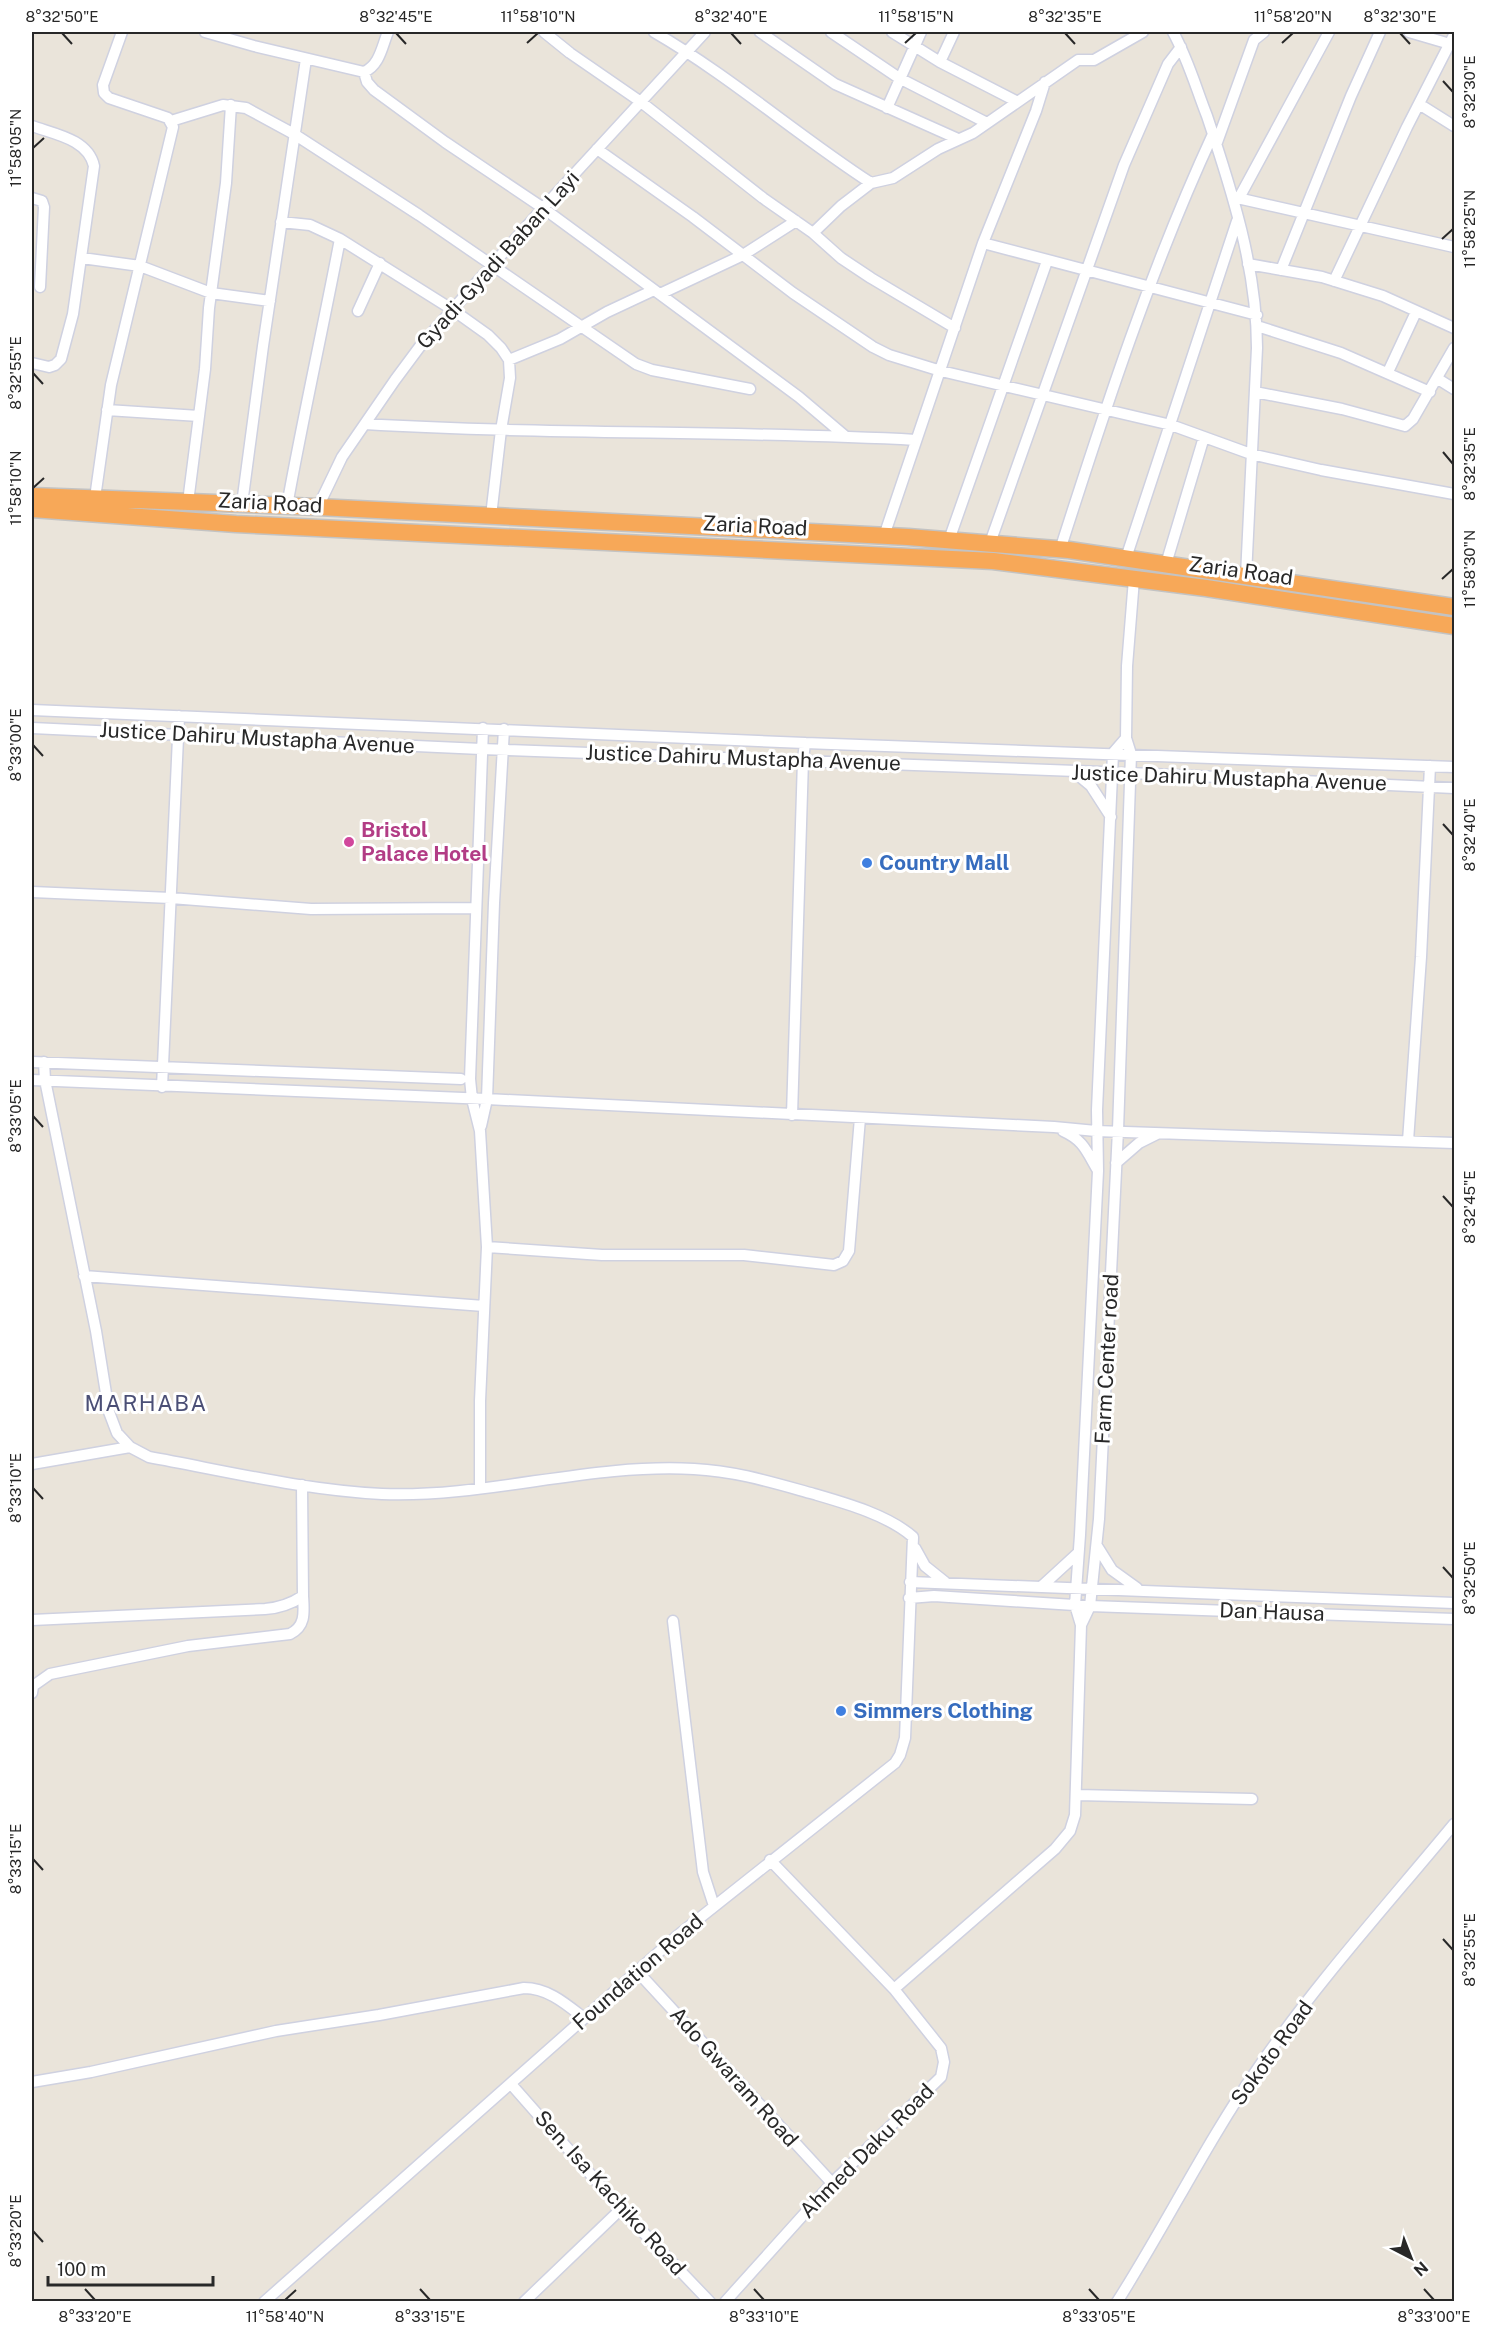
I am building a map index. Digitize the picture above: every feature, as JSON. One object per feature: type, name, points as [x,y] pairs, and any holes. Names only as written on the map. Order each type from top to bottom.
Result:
[{"type":"highway","name":"Zaria Road","points":[[32,487],[52,503]]},
{"type":"highway","name":"Zaria Road","points":[[32,496],[52,503],[236,524],[993,561],[1134,579],[1455,626]]},
{"type":"highway","name":"Zaria Road","points":[[32,509],[52,503],[95,498],[318,507],[949,540],[1126,558],[1455,607]]},
{"type":"highway","name":"Zaria Road","points":[[32,519],[52,503]]},
{"type":"street","points":[[95,498],[107,410],[173,127],[168,118],[109,98],[104,93],[103,85],[122,32]]},
{"type":"street","points":[[205,32],[364,72],[376,63],[388,32]]},
{"type":"street","points":[[544,32],[570,53],[641,102],[813,233],[841,258],[955,328]]},
{"type":"street","points":[[654,32],[687,51],[871,183]]},
{"type":"street","name":"Gyadi-Gyadi Baban Layi","points":[[318,507],[342,457],[395,380],[493,264],[705,32]]},
{"type":"street","points":[[760,32],[835,84],[958,139]]},
{"type":"street","points":[[831,32],[899,78],[987,123]]},
{"type":"street","points":[[892,32],[939,62],[1016,101]]},
{"type":"street","points":[[887,108],[921,32]]},
{"type":"street","points":[[939,62],[954,32]]},
{"type":"street","points":[[813,233],[871,183],[893,178],[938,149],[987,123],[1077,60],[1094,60],[1143,32]]},
{"type":"street","points":[[1173,32],[1181,47],[1236,197],[1238,221],[1257,315],[1246,576]]},
{"type":"street","points":[[1216,145],[1254,40],[1264,32]]},
{"type":"street","points":[[1236,197],[1329,32]]},
{"type":"street","points":[[1281,270],[1351,96],[1380,32]]},
{"type":"street","points":[[1334,281],[1419,104],[1452,46],[1409,32]]},
{"type":"street","points":[[990,543],[1124,165],[1168,64],[1181,47]]},
{"type":"street","points":[[243,504],[306,59]]},
{"type":"street","points":[[364,72],[374,90],[445,142],[543,208],[799,397],[845,436]]},
{"type":"street","points":[[884,536],[983,243],[1036,111],[1045,82]]},
{"type":"street","points":[[1419,104],[1455,126]]},
{"type":"street","points":[[171,122],[223,105],[246,108],[294,134],[493,264],[629,359],[652,370],[750,389]]},
{"type":"street","points":[[188,502],[211,293],[226,183],[231,105]]},
{"type":"street","points":[[32,126],[77,143],[89,153],[93,161],[73,314],[60,359],[55,365],[49,367],[32,363]]},
{"type":"street","points":[[1060,550],[1105,410],[1169,232],[1213,134]]},
{"type":"street","points":[[597,149],[793,293],[873,347],[889,355],[941,371],[1171,425],[1251,454],[1321,470],[1455,494]]},
{"type":"street","points":[[1236,197],[1455,246]]},
{"type":"street","points":[[32,198],[42,201],[44,207],[40,287]]},
{"type":"street","points":[[509,360],[743,255],[796,221]]},
{"type":"street","points":[[1126,558],[1238,221]]},
{"type":"street","points":[[282,222],[314,226],[340,239],[453,310],[488,335],[501,348],[509,360],[510,378],[501,430],[491,516]]},
{"type":"street","points":[[287,506],[302,420],[320,345],[340,239]]},
{"type":"street","points":[[983,243],[1257,315]]},
{"type":"street","points":[[82,258],[140,266],[211,293],[270,302]]},
{"type":"street","points":[[949,540],[1047,261]]},
{"type":"street","points":[[358,311],[380,263]]},
{"type":"street","points":[[1248,264],[1334,281],[1383,296],[1455,328]]},
{"type":"street","points":[[1388,372],[1416,312]]},
{"type":"street","points":[[1257,326],[1331,349],[1430,392]]},
{"type":"street","points":[[1255,392],[1342,409],[1405,426],[1413,419],[1455,348]]},
{"type":"street","points":[[1438,380],[1455,388]]},
{"type":"street","points":[[107,410],[199,416]]},
{"type":"street","points":[[365,424],[501,430],[845,436],[916,440]]},
{"type":"street","points":[[1166,564],[1204,437]]},
{"type":"street","points":[[1131,754],[1126,738],[1127,666],[1134,579]]},
{"type":"street","points":[[32,710],[806,743],[1455,767]]},
{"type":"street","points":[[162,1087],[179,716]]},
{"type":"street","name":"Justice Dahiru Mustapha Avenue","points":[[32,728],[481,749],[1130,772],[1455,788]]},
{"type":"street","points":[[480,1488],[480,1401],[487,1246],[480,1131],[472,1099],[471,1079],[483,728]]},
{"type":"street","points":[[480,1131],[488,1099],[487,1079],[504,729]]},
{"type":"street","points":[[894,1989],[1055,1849],[1070,1831],[1075,1815],[1081,1625],[1075,1605],[1098,1171],[1096,1131],[1114,773],[1113,753],[1126,738]]},
{"type":"street","points":[[792,1115],[803,760],[806,743]]},
{"type":"street","name":"Farm Center road","points":[[1081,1625],[1090,1606],[1097,1546],[1118,1130],[1131,754]]},
{"type":"street","points":[[1408,1141],[1421,957],[1430,766]]},
{"type":"street","points":[[1073,771],[1091,786],[1111,818]]},
{"type":"street","points":[[32,892],[171,898],[311,909],[476,908]]},
{"type":"street","points":[[32,1062],[461,1079]]},
{"type":"street","points":[[44,1062],[45,1080],[109,1412],[117,1433],[130,1448],[149,1457],[302,1485],[381,1494],[432,1493],[573,1474],[693,1468],[740,1473],[844,1503],[903,1528],[913,1537],[914,1548],[925,1566],[945,1582]]},
{"type":"street","points":[[32,1080],[488,1099],[1096,1131],[1455,1143]]},
{"type":"street","points":[[487,1246],[602,1255],[744,1255],[834,1265],[843,1261],[849,1251],[860,1118]]},
{"type":"street","points":[[1054,1127],[1077,1137],[1098,1171]]},
{"type":"street","points":[[1116,1163],[1138,1143],[1162,1132]]},
{"type":"street","points":[[84,1276],[484,1306]]},
{"type":"street","points":[[32,1464],[130,1448]]},
{"type":"street","points":[[32,1688],[50,1674],[188,1646],[290,1634],[303,1624],[302,1485]]},
{"type":"street","points":[[1097,1546],[1112,1570],[1140,1590]]},
{"type":"street","name":"Foundation Road","points":[[264,2301],[637,1971],[770,1860],[881,1775],[900,1755],[905,1738],[909,1598],[914,1548]]},
{"type":"street","points":[[1042,1586],[1078,1553]]},
{"type":"street","name":"Dan Hausa","points":[[910,1582],[1455,1603]]},
{"type":"street","points":[[32,1620],[265,1609],[287,1605],[303,1596]]},
{"type":"street","name":"Dan Hausa","points":[[909,1598],[934,1596],[1090,1606],[1455,1619]]},
{"type":"street","points":[[674,1621],[703,1872],[714,1906]]},
{"type":"street","points":[[1077,1795],[1252,1799]]},
{"type":"street","name":"Sokoto Road","points":[[1117,2301],[1258,2067],[1335,1967],[1455,1824]]},
{"type":"street","name":"Ahmed Daku Road","points":[[725,2301],[831,2183],[941,2077],[944,2062],[941,2048],[894,1989],[770,1860]]},
{"type":"street","name":"Ado Gwaram Road","points":[[637,1971],[831,2183]]},
{"type":"street","points":[[32,2082],[91,2072],[276,2031],[524,1988],[537,1988],[560,1999],[584,2018]]},
{"type":"street","name":"Sen. Isa Kachiko Road","points":[[511,2084],[621,2209],[710,2301]]},
{"type":"street","points":[[524,2301],[621,2209]]},
{"type":"place","name":"Bristol Palace Hotel","points":[[349,842]]},
{"type":"place","name":"Country Mall","points":[[867,863]]},
{"type":"place","name":"Simmers Clothing","points":[[841,1711]]},
{"type":"district","name":"MARHABA","points":[[146,1403]]}]
